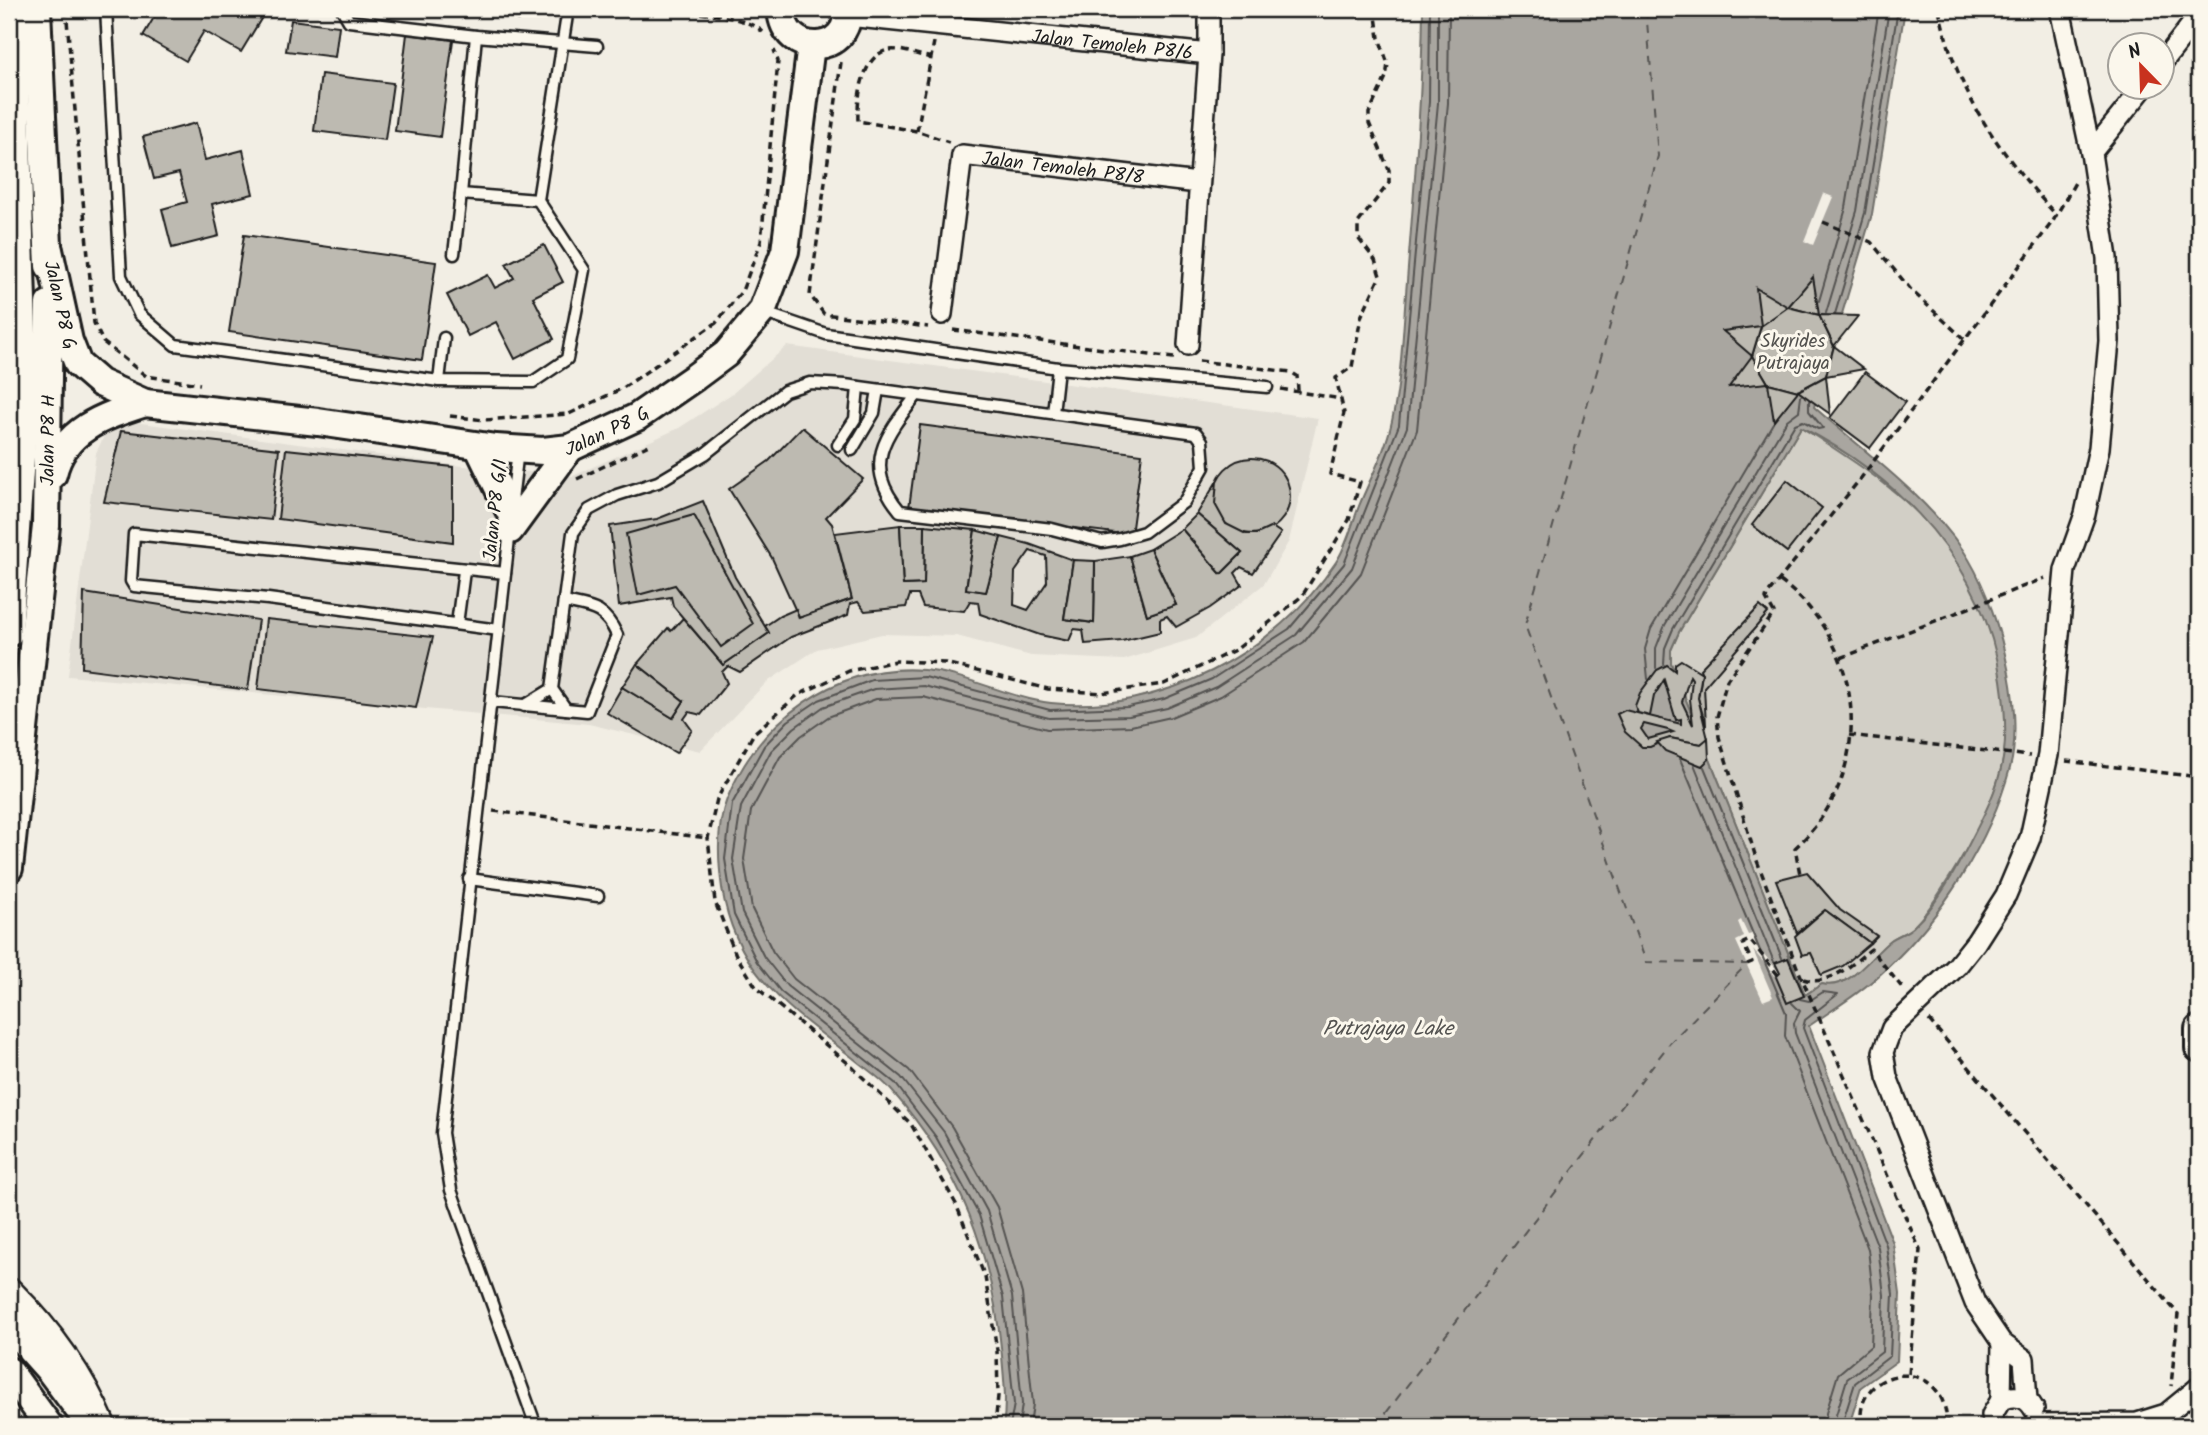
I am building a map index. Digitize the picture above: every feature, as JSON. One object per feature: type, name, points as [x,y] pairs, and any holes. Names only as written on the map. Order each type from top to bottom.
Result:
[{"type":"main road","points":[[9,1294],[41,1326],[87,1395],[100,1426]]},
{"type":"street","name":"Jalan P8 H","points":[[9,633],[25,398],[13,9]]},
{"type":"street","name":"Jalan P8 H","points":[[9,868],[34,650],[47,498],[50,406],[49,250],[37,9]]},
{"type":"street","points":[[781,9],[788,32],[798,41],[811,46],[824,44],[835,38],[844,28],[848,12]]},
{"type":"street","points":[[1191,355],[1198,183],[1209,54],[1209,9]]},
{"type":"street","points":[[2060,9],[2091,153],[2107,258],[2109,341],[2104,416],[2095,476],[2065,570],[2047,758],[2030,838],[2006,895],[1957,966],[1892,1028],[1884,1052],[1887,1077],[1975,1303],[2002,1343],[2024,1359],[2027,1400],[2036,1415],[2034,1425],[2139,1425],[2166,1414],[2199,1387]]},
{"type":"street","name":"Jalan Temoleh P8/6","points":[[848,12],[936,26],[1209,54]]},
{"type":"street","points":[[2176,44],[2199,15]]},
{"type":"street","name":"Jalan P8 G","points":[[49,250],[69,341],[78,363],[100,383],[145,402],[318,422],[478,446],[518,449],[570,448],[637,417],[695,377],[726,354],[762,311],[785,251],[811,46]]},
{"type":"street","points":[[2091,153],[2132,102]]},
{"type":"street","name":"Jalan Temoleh P8/8","points":[[942,324],[962,155],[1198,183]]},
{"type":"street","points":[[9,212],[22,254]]},
{"type":"street","name":"Jalan P8 G","points":[[47,498],[55,464],[68,442],[82,428],[145,402]]},
{"type":"street","points":[[478,446],[510,522],[570,448]]},
{"type":"street","points":[[2199,1029],[2199,1048]]},
{"type":"street","points":[[9,1325],[50,1371],[91,1426]]},
{"type":"street","points":[[1994,1426],[1992,1415],[2001,1400],[2002,1343]]},
{"type":"street","points":[[9,1371],[49,1426]]},
{"type":"street","points":[[2001,1400],[2019,1396],[2027,1400]]},
{"type":"lane","points":[[342,9],[349,20],[476,36],[597,46]]},
{"type":"lane","points":[[108,11],[121,276],[139,314],[175,345],[439,381],[533,382],[567,359],[584,270],[538,200],[560,44],[568,9]]},
{"type":"lane","points":[[454,254],[476,36]]},
{"type":"lane","points":[[461,194],[538,200]]},
{"type":"lane","points":[[762,311],[826,334],[1058,368],[1267,387]]},
{"type":"lane","points":[[439,381],[444,338]]},
{"type":"lane","points":[[1053,413],[1058,368]]},
{"type":"lane","points":[[566,709],[552,689],[573,533],[589,510],[617,495],[658,482],[705,454],[785,391],[810,383],[858,387],[1053,413],[1196,433],[1202,440],[1204,467],[1184,502],[1144,532],[1102,542],[1052,530],[900,511],[885,493],[878,471],[885,442],[917,395]]},
{"type":"lane","points":[[838,445],[855,419],[858,387]]},
{"type":"lane","points":[[852,450],[874,413],[878,390]]},
{"type":"lane","name":"Jalan P8 G/1","points":[[518,449],[442,1133],[451,1190],[536,1426]]},
{"type":"lane","points":[[499,630],[268,599],[134,586],[131,582],[134,534],[464,571],[505,573]]},
{"type":"lane","points":[[457,624],[464,571]]},
{"type":"lane","points":[[492,702],[587,710],[617,635],[609,619],[596,608],[564,602]]},
{"type":"lane","points":[[523,706],[552,689]]},
{"type":"lane","points":[[469,879],[598,896]]},
{"type":"path","points":[[66,9],[94,323],[103,342],[146,376],[210,386]]},
{"type":"path","points":[[511,9],[518,9],[518,25],[563,30]]},
{"type":"path","points":[[444,416],[484,420],[569,414],[623,388],[716,323],[742,291],[761,242],[778,61],[770,38],[757,26],[731,18],[641,9]]},
{"type":"path","points":[[995,1426],[998,1396],[997,1350],[985,1277],[956,1204],[911,1124],[849,1065],[756,987],[736,955],[715,902],[708,838],[717,799],[754,733],[798,695],[849,671],[896,661],[945,663],[1048,689],[1101,693],[1164,684],[1237,649],[1302,596],[1349,520],[1360,482],[1330,474],[1344,413],[1336,378],[1352,367],[1361,317],[1381,276],[1376,260],[1358,238],[1358,223],[1389,183],[1389,170],[1368,123],[1369,113],[1386,77],[1388,64],[1379,38],[1375,9]]},
{"type":"path","points":[[1939,9],[1953,62],[1973,108],[2008,159],[2057,216]]},
{"type":"path","points":[[917,131],[936,26]]},
{"type":"path","points":[[932,58],[890,50],[879,54],[866,71],[858,121],[946,139],[962,155]]},
{"type":"path","points":[[844,54],[839,68],[810,295],[824,314],[942,324],[1191,355],[1291,372],[1297,376],[1298,390]]},
{"type":"path","points":[[1909,1374],[1920,1250],[1820,1024],[1803,979],[1795,968],[1756,858],[1723,752],[1717,717],[1727,680],[1774,612],[1766,599],[1861,478],[2057,216],[2091,153]]},
{"type":"path","points":[[1823,222],[1871,242],[1912,291],[1964,339]]},
{"type":"path","points":[[1267,387],[1341,399]]},
{"type":"path","points":[[574,480],[651,444]]},
{"type":"path","points":[[1841,659],[2065,570]]},
{"type":"path","points":[[1780,581],[1812,609],[1841,659],[1851,698],[1849,734],[1832,801],[1817,824],[1795,848],[1800,874]]},
{"type":"path","points":[[1849,734],[2199,777]]},
{"type":"path","points":[[477,809],[708,838]]},
{"type":"path","points":[[1746,964],[1752,962],[1743,943],[1750,940],[1778,975]]},
{"type":"path","points":[[1803,979],[1820,983],[1848,968],[1871,949],[2178,1314],[2175,1374],[2166,1395]]},
{"type":"path","points":[[1862,1426],[1860,1418],[1864,1400],[1875,1385],[1891,1376],[1909,1374],[1926,1380],[1940,1392],[1950,1426]]},
{"type":"shaded area","points":[[787,346],[1318,418],[1289,541],[1264,584],[1196,638],[1124,660],[1031,656],[957,636],[882,634],[817,649],[767,682],[700,751],[589,724],[68,676],[96,453],[112,419],[453,465],[573,476],[679,428],[733,393]]},
{"type":"shaded area","points":[[1801,427],[1885,484],[1922,517],[1955,556],[1980,602],[1989,628],[2003,684],[2006,713],[2002,765],[1994,794],[1967,849],[1929,909],[1913,927],[1891,940],[1860,971],[1842,982],[1822,984],[1805,995],[1671,663],[1671,650],[1679,632]]},
{"type":"water","name":"Putrajaya Lake","points":[[1423,9],[1905,9],[1872,214],[1814,407],[1912,492],[1963,550],[1987,597],[2005,655],[2011,686],[2014,743],[2010,768],[1990,823],[1944,903],[1886,969],[1809,1026],[1893,1243],[1900,1294],[1897,1361],[1861,1387],[1851,1419],[1855,1426],[1003,1426],[1004,1374],[990,1282],[981,1247],[954,1182],[937,1151],[888,1086],[808,1023],[769,987],[739,944],[729,918],[722,888],[719,855],[721,820],[727,799],[741,770],[759,744],[781,721],[805,702],[832,687],[861,676],[892,670],[924,670],[956,676],[1051,703],[1092,704],[1134,698],[1174,687],[1212,671],[1248,650],[1282,624],[1311,595],[1343,549],[1382,454],[1392,421],[1402,351]],"holes":[[[1801,427],[1872,472],[1904,500],[1932,530],[1957,563],[1977,599],[1992,638],[2001,680],[2005,743],[2000,774],[1990,802],[1953,873],[1931,908],[1911,929],[1883,946],[1851,977],[1832,985],[1822,984],[1805,995],[1671,663],[1671,650],[1679,632]]]},
{"type":"pier","points":[[1823,193],[1833,197],[1813,245],[1804,241]]},
{"type":"pier","points":[[1741,920],[1748,935],[1752,934],[1756,945],[1780,973],[1776,977],[1753,950],[1773,997],[1763,1001],[1736,941],[1744,937],[1738,922]]},
{"type":"building","points":[[159,9],[178,9],[184,12],[186,9],[267,9],[241,52],[204,31],[186,61],[143,36]]},
{"type":"building","points":[[291,20],[339,26],[335,57],[286,51]]},
{"type":"building","points":[[407,34],[453,40],[440,137],[395,131]]},
{"type":"building","points":[[321,74],[393,83],[385,140],[314,131]]},
{"type":"building","points":[[196,123],[205,160],[243,150],[253,194],[212,204],[219,236],[172,248],[162,209],[187,202],[179,173],[154,179],[143,137]]},
{"type":"building","points":[[244,235],[436,262],[422,360],[229,332]]},
{"type":"building","points":[[544,245],[563,282],[533,297],[554,339],[515,359],[496,322],[468,336],[447,295],[488,275],[495,288],[514,278],[506,264]]},
{"type":"building","points":[[1813,277],[1819,315],[1788,307]]},
{"type":"building","points":[[1756,288],[1788,307],[1761,326]]},
{"type":"building","name":"Skyrides Putrajaya","points":[[1788,307],[1819,315],[1834,346],[1826,376],[1798,391],[1768,383],[1752,356],[1761,326]]},
{"type":"building","points":[[1819,315],[1858,316],[1834,346]]},
{"type":"building","points":[[1761,326],[1752,356],[1723,331]]},
{"type":"building","points":[[1834,346],[1864,369],[1826,376]]},
{"type":"building","points":[[1752,356],[1768,383],[1729,387]]},
{"type":"building","points":[[1865,372],[1905,402],[1870,448],[1830,418]]},
{"type":"building","points":[[1826,376],[1830,414],[1798,391]]},
{"type":"building","points":[[1768,383],[1798,391],[1774,421]]},
{"type":"building","points":[[920,425],[1142,454],[1131,535],[909,508]]},
{"type":"building","points":[[802,427],[863,479],[826,517],[832,524],[852,599],[799,618],[772,558],[729,489],[769,461]]},
{"type":"building","points":[[121,431],[279,449],[271,520],[104,502]]},
{"type":"building","points":[[286,449],[453,467],[453,542],[278,519]]},
{"type":"building","points":[[1252,458],[1266,461],[1279,469],[1287,482],[1290,496],[1287,510],[1279,523],[1266,531],[1252,534],[1238,531],[1225,523],[1217,510],[1214,496],[1217,482],[1225,469],[1238,461]]},
{"type":"building","points":[[1787,480],[1822,508],[1787,552],[1752,525]]},
{"type":"building","points":[[1217,481],[1215,504],[1226,524],[1246,534],[1257,534],[1272,527],[1281,533],[1253,573],[1241,567],[1235,573],[1242,585],[1210,608],[1176,627],[1167,616],[1160,619],[1160,632],[1122,641],[1085,644],[1083,630],[1074,629],[1069,641],[1040,635],[980,614],[978,602],[970,601],[964,611],[923,607],[918,595],[910,595],[906,607],[865,611],[858,602],[850,604],[848,615],[791,637],[740,672],[728,666],[722,672],[727,683],[701,715],[689,712],[684,719],[692,730],[676,753],[607,713],[622,687],[673,718],[684,701],[637,664],[668,628],[671,631],[683,618],[723,665],[769,633],[765,626],[780,616],[796,609],[799,618],[852,599],[835,533],[900,525],[903,585],[924,584],[925,525],[975,530],[966,589],[986,592],[1001,537],[1029,544],[1073,560],[1064,619],[1094,623],[1095,561],[1130,556],[1147,615],[1176,605],[1150,549],[1182,529],[1221,574],[1242,553],[1197,514]],"holes":[[[1030,551],[1046,556],[1047,582],[1028,610],[1014,605],[1015,572]]]},
{"type":"building","points":[[703,501],[735,577],[769,633],[723,665],[673,606],[671,597],[619,606],[610,526],[657,519]]},
{"type":"building","points":[[1197,514],[1242,553],[1221,574],[1182,529]]},
{"type":"building","points":[[694,515],[753,624],[721,647],[675,585],[638,595],[626,534]]},
{"type":"building","points":[[900,525],[925,525],[924,584],[903,585]]},
{"type":"building","points":[[975,530],[1001,537],[986,592],[966,589]]},
{"type":"building","points":[[1150,549],[1176,605],[1147,615],[1130,556]]},
{"type":"building","points":[[1073,560],[1095,561],[1094,623],[1064,619]]},
{"type":"building","points":[[84,593],[258,620],[248,690],[82,668]]},
{"type":"building","points":[[1760,606],[1768,613],[1704,687],[1706,726],[1698,698],[1702,674],[1700,669]]},
{"type":"building","points":[[266,619],[433,637],[416,708],[258,689]]},
{"type":"building","points":[[1681,660],[1702,673],[1698,698],[1708,739],[1701,744],[1670,738],[1650,747],[1642,747],[1625,732],[1617,714],[1625,710],[1681,724],[1681,719],[1676,720],[1664,680],[1654,696],[1650,716],[1638,713],[1635,706],[1640,693],[1657,670],[1667,665],[1675,671],[1675,664]],"holes":[[[1690,676],[1692,679],[1690,699],[1693,725],[1682,702]],[[1644,724],[1668,730],[1673,732],[1648,739],[1641,729]]]},
{"type":"building","points":[[637,664],[684,701],[673,718],[622,687]]},
{"type":"building","points":[[1670,738],[1701,744],[1708,738],[1709,759],[1702,766],[1665,751],[1657,742]]},
{"type":"building","points":[[1807,872],[1840,910],[1877,936],[1870,943],[1825,910],[1797,933],[1776,880]]},
{"type":"building","points":[[1825,910],[1870,943],[1843,966],[1821,975],[1811,953],[1802,955],[1795,936]]},
{"type":"building","points":[[1788,958],[1804,996],[1787,1003],[1776,977],[1780,973],[1775,963]]},
{"type":"ferry route","points":[[1646,9],[1658,156],[1525,625],[1646,962],[1747,964]]},
{"type":"ferry route","points":[[1376,1426],[1670,1043],[1746,965]]}]
